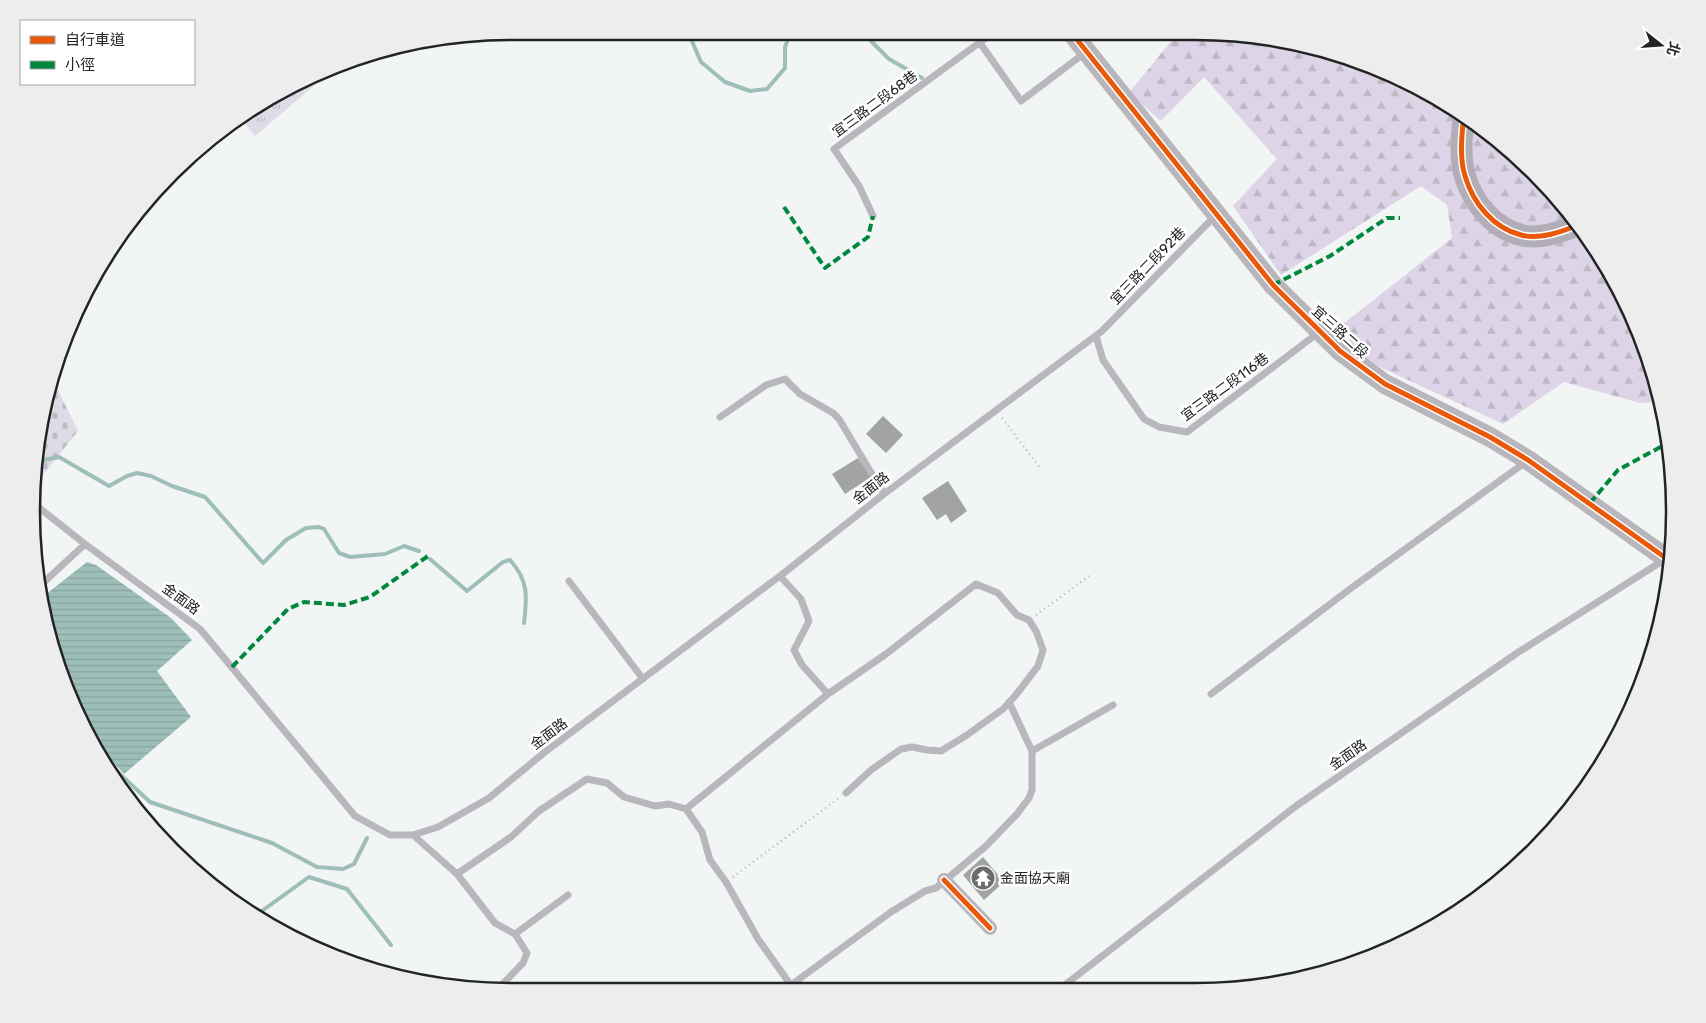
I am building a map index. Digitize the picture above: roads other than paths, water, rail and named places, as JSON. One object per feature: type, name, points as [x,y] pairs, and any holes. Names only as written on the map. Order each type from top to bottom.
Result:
[{"type":"main road","points":[[1463,124],[1461,151],[1465,176],[1483,213],[1502,226],[1522,235],[1542,236],[1571,227]]},
{"type":"street","name":"宜三路二段","points":[[1077,40],[1273,285],[1340,351],[1385,384],[1490,437],[1528,460],[1664,554]]},
{"type":"street","points":[[944,880],[990,928]]},
{"type":"lane","name":"宜三路二段68巷","points":[[873,216],[859,186],[834,149],[984,40]]},
{"type":"lane","points":[[980,43],[1022,101],[1086,52]]},
{"type":"lane","name":"宜三路二段92巷","points":[[1096,336],[1216,214]]},
{"type":"lane","name":"宜三路二段116巷","points":[[1096,336],[1103,360],[1144,419],[1160,427],[1186,432],[1320,332]]},
{"type":"lane","name":"金面路","points":[[40,509],[85,544],[200,628],[355,816],[390,836],[413,835],[438,827],[489,798],[545,752],[780,576],[884,494],[1096,336]]},
{"type":"lane","points":[[720,417],[766,385],[785,379],[800,394],[832,413],[839,420],[884,494]]},
{"type":"lane","points":[[1211,694],[1354,586],[1528,460]]},
{"type":"lane","points":[[45,581],[85,544]]},
{"type":"lane","name":"金面路","points":[[1068,983],[1296,806],[1517,653],[1663,562]]},
{"type":"lane","points":[[780,576],[800,599],[809,621],[794,650],[802,665],[828,694]]},
{"type":"lane","points":[[569,581],[643,679]]},
{"type":"lane","points":[[686,809],[828,694],[886,654],[976,584],[998,593],[1017,615],[1029,620],[1036,631],[1042,650],[1038,666],[1009,702],[967,735],[941,751],[912,747],[901,749],[871,770],[846,793]]},
{"type":"lane","points":[[799,983],[891,912],[925,891],[936,888],[994,839],[1029,798],[1032,790],[1032,752],[1009,702]]},
{"type":"lane","points":[[1032,752],[1113,705]]},
{"type":"lane","points":[[457,874],[511,837],[539,812],[587,778],[607,783],[624,797],[655,806],[669,804],[686,809],[702,832],[710,860],[726,882],[758,939],[789,983]]},
{"type":"lane","points":[[413,835],[457,874],[495,923],[515,934],[527,953],[523,963],[504,983]]},
{"type":"lane","points":[[515,934],[568,895]]},
{"type":"water","points":[[87,562],[96,565],[171,618],[192,640],[157,671],[191,717],[124,774],[111,759],[103,747],[76,692],[56,634],[47,593]]},
{"type":"waterway","points":[[691,40],[701,62],[725,82],[750,91],[767,89],[785,68],[785,47],[788,40]]},
{"type":"waterway","points":[[870,40],[889,59],[922,78]]},
{"type":"waterway","points":[[43,461],[59,457],[109,486],[137,473],[151,476],[172,486],[205,497],[263,563],[286,540],[306,528],[319,527],[324,529],[339,553],[350,557],[385,554],[404,546],[419,551]]},
{"type":"waterway","points":[[430,559],[467,591],[503,562],[510,560],[524,582],[526,597],[524,623]]},
{"type":"waterway","points":[[120,774],[150,802],[272,843],[317,867],[343,869],[354,864],[367,838]]},
{"type":"waterway","points":[[262,911],[309,877],[347,889],[391,945]]},
{"type":"place","name":"金面協天廟","points":[[983,878]]}]
